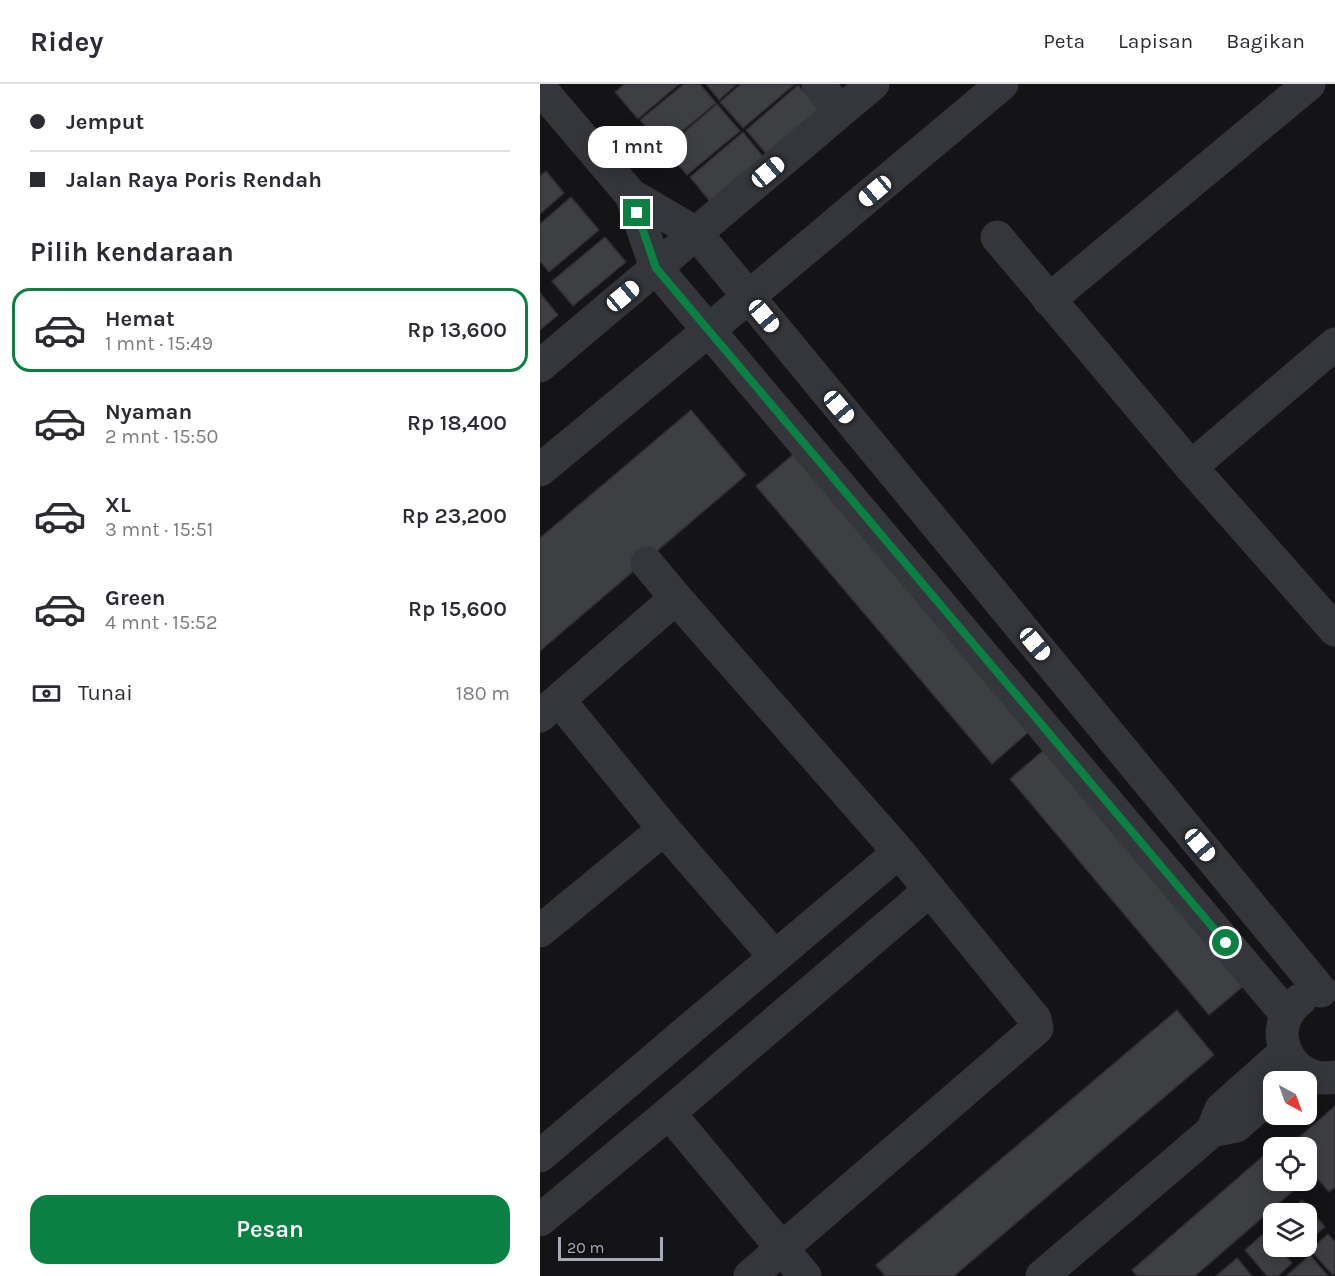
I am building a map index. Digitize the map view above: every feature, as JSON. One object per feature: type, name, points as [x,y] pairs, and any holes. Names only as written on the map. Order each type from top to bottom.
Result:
[{"type":"street","points":[[818,84],[840,111]]},
{"type":"street","points":[[540,366],[873,84]]},
{"type":"street","points":[[540,470],[749,298],[1002,84]]},
{"type":"street","points":[[1049,300],[1309,84]]},
{"type":"street","points":[[540,88],[631,195],[696,233],[1328,991],[1307,995],[1295,1003],[1287,1015],[1282,1027],[1282,1040],[1291,1068]]},
{"type":"street","points":[[631,195],[656,268],[1287,1015]]},
{"type":"street","points":[[997,237],[1191,467],[1335,630]]},
{"type":"street","points":[[1191,467],[1335,344]]},
{"type":"street","points":[[647,563],[899,852],[1035,1019],[1037,1028],[750,1276]]},
{"type":"street","points":[[676,598],[549,708],[663,829],[775,957]]},
{"type":"street","points":[[540,931],[663,829]]},
{"type":"street","points":[[540,1156],[899,852]]},
{"type":"street","points":[[540,1220],[930,890]]},
{"type":"street","points":[[1291,1068],[1321,1078],[1334,1079]]},
{"type":"street","points":[[1042,1276],[1212,1131],[1221,1109],[1291,1068]]},
{"type":"street","points":[[1212,1131],[1236,1126],[1263,1103]]},
{"type":"street","points":[[669,1113],[805,1276]]},
{"type":"building","points":[[625,84],[679,84],[638,119],[615,92]]},
{"type":"building","points":[[684,84],[700,84],[716,103],[663,147],[640,120]]},
{"type":"building","points":[[706,84],[737,84],[719,100]]},
{"type":"building","points":[[741,84],[795,84],[743,128],[720,102]]},
{"type":"building","points":[[798,85],[821,111],[768,156],[746,130]]},
{"type":"building","points":[[717,104],[740,131],[687,175],[664,149]]},
{"type":"building","points":[[743,132],[765,159],[712,204],[690,177]]},
{"type":"building","points":[[546,171],[564,193],[540,214],[540,176]]},
{"type":"building","points":[[571,197],[599,230],[549,272],[540,261],[540,224]]},
{"type":"building","points":[[605,237],[626,262],[573,306],[552,281]]},
{"type":"building","points":[[540,293],[558,315],[540,330]]},
{"type":"building","points":[[691,410],[746,475],[540,651],[540,538]]},
{"type":"building","points":[[796,452],[1031,730],[992,764],[756,486]]},
{"type":"building","points":[[1046,748],[1246,984],[1209,1015],[1010,779]]},
{"type":"building","points":[[1177,1010],[1214,1055],[954,1276],[885,1276],[876,1265]]},
{"type":"building","points":[[1335,1106],[1335,1187],[1329,1192],[1317,1178],[1317,1137],[1299,1137],[1313,1125],[1317,1125],[1317,1122]]},
{"type":"building","points":[[1263,1156],[1263,1191],[1293,1191],[1279,1203],[1263,1203],[1263,1217],[1195,1276],[1137,1276],[1132,1270]]},
{"type":"building","points":[[1317,1218],[1325,1227],[1317,1234]]},
{"type":"building","points":[[1263,1234],[1263,1257],[1287,1257],[1292,1263],[1278,1276],[1267,1276],[1245,1250]]},
{"type":"building","points":[[1328,1234],[1335,1242],[1335,1273],[1333,1275],[1316,1257],[1317,1244]]},
{"type":"building","points":[[1308,1257],[1312,1257],[1328,1276],[1289,1276],[1287,1275]]},
{"type":"building","points":[[1237,1258],[1252,1276],[1216,1276]]},
{"type":"route","points":[[637,213],[656,268],[1226,943]]}]
